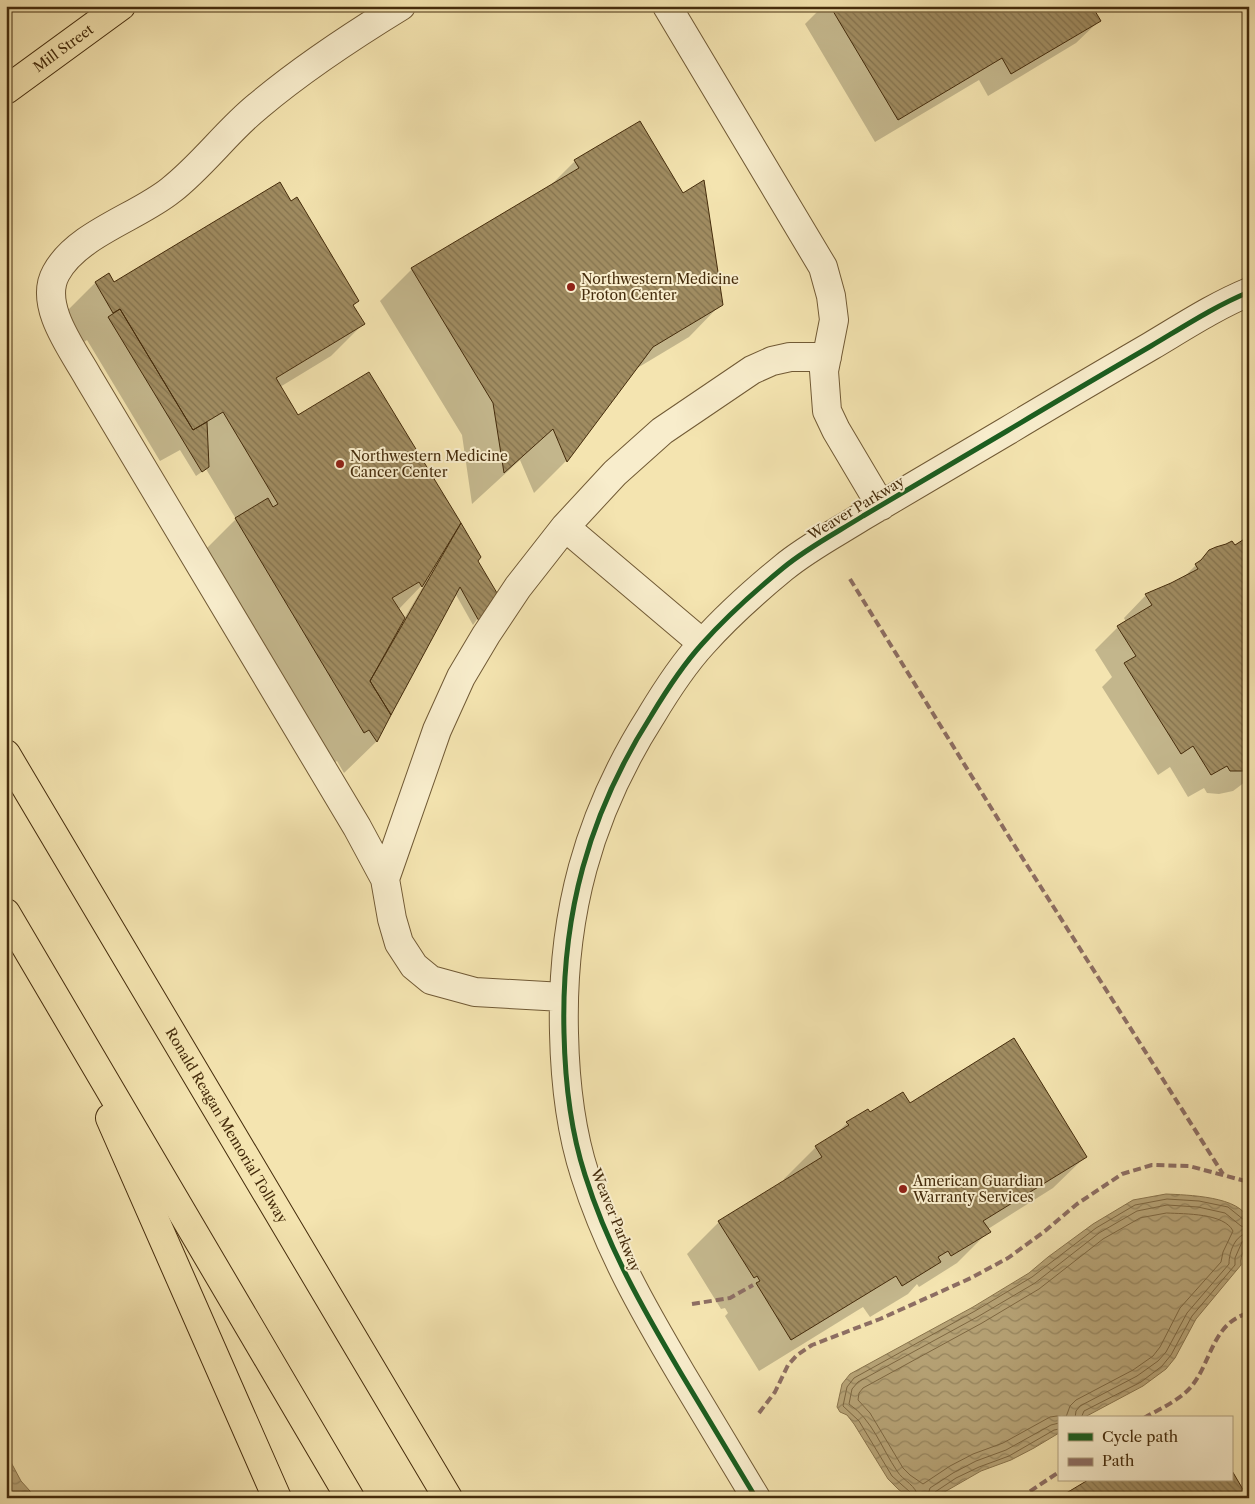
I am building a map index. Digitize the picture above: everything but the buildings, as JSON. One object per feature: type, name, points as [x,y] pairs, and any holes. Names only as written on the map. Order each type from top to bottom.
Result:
[{"type":"main road","name":"Mill Street","points":[[6,90],[121,6]]},
{"type":"main road","name":"Ronald Reagan Memorial Tollway","points":[[6,754],[448,1498]]},
{"type":"main road","points":[[6,913],[350,1498]]},
{"type":"main road","points":[[60,1002],[276,1498]]},
{"type":"street","points":[[401,6],[343,42],[258,106],[171,191],[74,250],[55,274],[50,298],[54,315],[88,377],[352,818],[385,879],[392,919],[399,942],[414,966],[431,980],[475,992],[563,997]]},
{"type":"street","points":[[667,6],[822,267],[832,296],[834,320],[824,370],[827,411],[836,430],[881,506]]},
{"type":"street","name":"Weaver Parkway","points":[[756,1498],[621,1268],[598,1214],[584,1172],[570,1116],[564,1055],[563,997],[567,947],[575,900],[588,848],[604,803],[634,742],[669,686],[702,643],[756,591],[788,564],[881,506],[1175,332],[1249,292]]},
{"type":"street","points":[[385,879],[437,730],[461,677],[502,611],[565,526],[615,473],[662,431],[752,370],[772,361],[790,357],[827,357]]},
{"type":"street","points":[[565,526],[702,643]]},
{"type":"water","points":[[1166,1194],[1212,1198],[1235,1206],[1244,1212],[1248,1220],[1249,1236],[1241,1257],[1241,1265],[1196,1319],[1175,1358],[1166,1369],[1143,1386],[1087,1416],[1058,1416],[1058,1434],[1011,1460],[981,1471],[934,1498],[908,1497],[888,1479],[854,1424],[837,1407],[842,1384],[850,1374],[973,1307],[1029,1273],[1093,1224],[1133,1200]]},
{"type":"water","points":[[6,1453],[21,1481],[30,1491],[32,1498],[6,1498]]},
{"type":"marked path","points":[[850,579],[1011,840],[1223,1174]]},
{"type":"marked path","points":[[759,1413],[775,1392],[788,1365],[797,1355],[812,1345],[880,1319],[971,1278],[1008,1258],[1045,1231],[1077,1204],[1122,1174],[1152,1165],[1189,1166],[1249,1182]]},
{"type":"marked path","points":[[692,1304],[730,1298],[753,1285]]},
{"type":"marked path","points":[[1148,1416],[1171,1403],[1189,1389],[1200,1373],[1215,1342],[1228,1324],[1249,1313]]},
{"type":"marked path","points":[[1020,1498],[1058,1473]]},
{"type":"cycle path","points":[[756,1498],[627,1278],[594,1202],[576,1140],[569,1105],[564,1033],[564,990],[567,948],[583,868],[595,829],[610,791],[629,753],[668,688],[695,652],[731,614],[792,561],[863,516],[1187,324],[1249,292]]},
{"type":"place","name":"Northwestern Medicine Proton Center","points":[[571,287]]},
{"type":"place","name":"Northwestern Medicine Cancer Center","points":[[340,464]]},
{"type":"place","name":"American Guardian Warranty Services","points":[[903,1189]]}]
